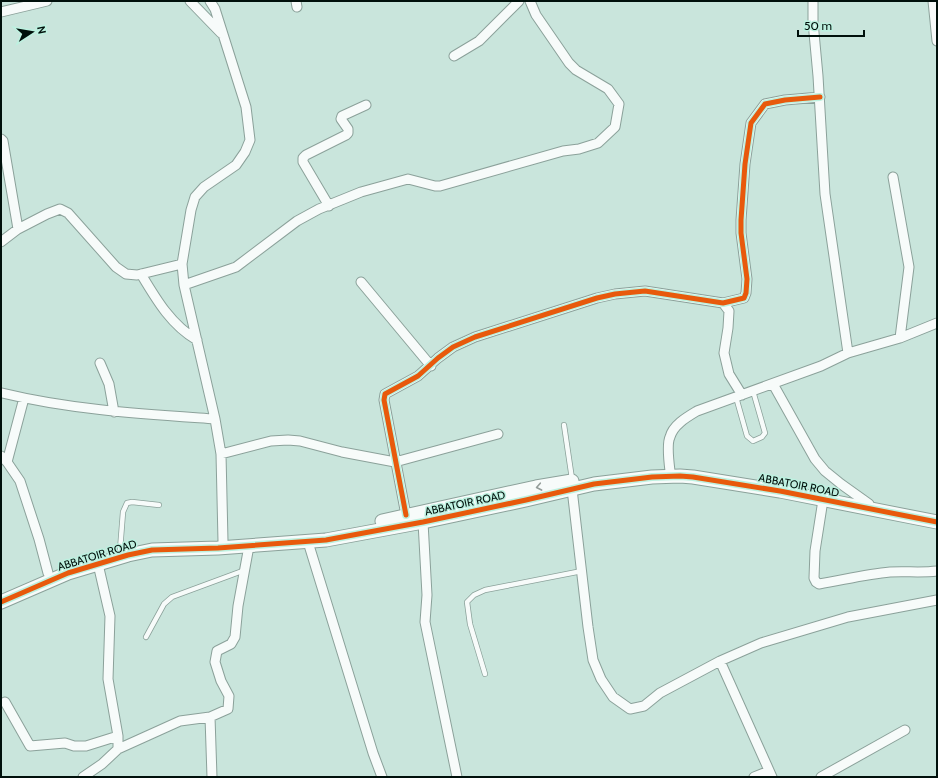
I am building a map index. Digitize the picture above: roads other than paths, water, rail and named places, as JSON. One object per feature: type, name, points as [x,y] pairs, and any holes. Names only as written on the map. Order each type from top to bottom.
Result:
[{"type":"street","points":[[1,12],[47,1]]},
{"type":"street","points":[[190,1],[222,34]]},
{"type":"street","points":[[210,1],[215,9],[246,107],[250,140],[245,152],[236,165],[204,187],[195,197],[191,210],[182,264],[184,285],[216,419],[221,454],[223,541]]},
{"type":"street","points":[[454,56],[480,41],[519,1]]},
{"type":"street","points":[[184,285],[236,266],[297,221],[361,192],[408,179],[440,186],[563,151],[579,149],[598,143],[614,126],[619,104],[608,89],[576,70],[569,63],[536,15],[530,1]]},
{"type":"street","points":[[813,1],[813,22],[820,97],[825,194],[848,354]]},
{"type":"street","points":[[933,1],[937,41]]},
{"type":"street","points":[[406,515],[384,400],[385,394],[418,376],[452,347],[475,336],[597,298],[609,295],[645,291],[723,303],[744,298],[747,279],[741,232],[741,220],[745,164],[751,123],[766,104],[784,100],[820,97]]},
{"type":"street","points":[[329,206],[303,162],[303,158],[306,155],[346,135],[348,133],[348,129],[341,119],[342,116],[366,105]]},
{"type":"street","points":[[1,139],[3,141],[18,229]]},
{"type":"street","points":[[893,177],[909,268],[900,338]]},
{"type":"street","points":[[1,242],[18,229],[47,214],[60,210],[68,213],[116,267],[126,274],[141,274],[182,264]]},
{"type":"street","points":[[141,274],[156,299],[172,320],[185,333],[197,340]]},
{"type":"street","points":[[361,282],[430,366]]},
{"type":"street","points":[[723,303],[729,311],[724,353],[729,374],[739,396]]},
{"type":"street","points":[[670,471],[669,437],[675,427],[685,418],[697,411],[821,366],[848,354],[900,338],[937,323]]},
{"type":"street","points":[[100,363],[109,384],[114,412]]},
{"type":"street","points":[[773,384],[815,459],[825,471],[869,504]]},
{"type":"street","points":[[2,393],[24,398],[114,412],[216,419]]},
{"type":"street","points":[[24,398],[4,459],[20,481],[39,539],[48,573]]},
{"type":"street","points":[[221,454],[271,441],[294,440],[395,462],[498,434]]},
{"type":"street","name":"ABBATOIR ROAD","points":[[1,594],[73,563],[120,550],[161,543],[248,540],[349,528],[406,515],[572,485],[632,471],[670,471],[727,478],[937,517]]},
{"type":"street","name":"ABBATOIR ROAD","points":[[1,602],[68,573],[128,555],[152,550],[249,546],[326,540],[423,522],[526,500],[572,485],[652,477],[680,476],[772,490],[937,522]]},
{"type":"street","points":[[572,485],[593,660],[601,679],[612,697],[630,709],[644,706],[660,693],[720,661],[761,643],[848,617],[937,600]]},
{"type":"street","points":[[823,500],[817,529],[815,551],[814,578],[816,582],[820,584],[888,572],[937,571]]},
{"type":"street","points":[[423,522],[427,595],[424,622],[457,777]]},
{"type":"street","points":[[308,542],[373,753],[382,777]]},
{"type":"street","points":[[83,777],[102,764],[118,749],[180,721],[210,717],[228,709],[229,696],[221,681],[216,662],[217,651],[231,644],[235,636],[238,606],[249,546]]},
{"type":"street","points":[[98,564],[110,616],[108,678],[118,736],[118,749]]},
{"type":"street","points":[[720,661],[770,774],[754,777]]},
{"type":"street","points":[[5,702],[30,746],[65,743],[74,746],[86,746],[118,736]]},
{"type":"street","points":[[210,717],[212,777]]},
{"type":"street","points":[[821,777],[905,730]]},
{"type":"lane","points":[[739,396],[747,436],[753,441],[762,438],[765,432],[753,391]]},
{"type":"lane","points":[[564,425],[572,485]]},
{"type":"lane","points":[[120,550],[123,512],[127,503],[132,502],[159,505]]},
{"type":"lane","points":[[146,637],[164,604],[172,597],[245,570]]},
{"type":"lane","points":[[484,674],[470,624],[467,602],[474,595],[485,590],[582,571]]}]
